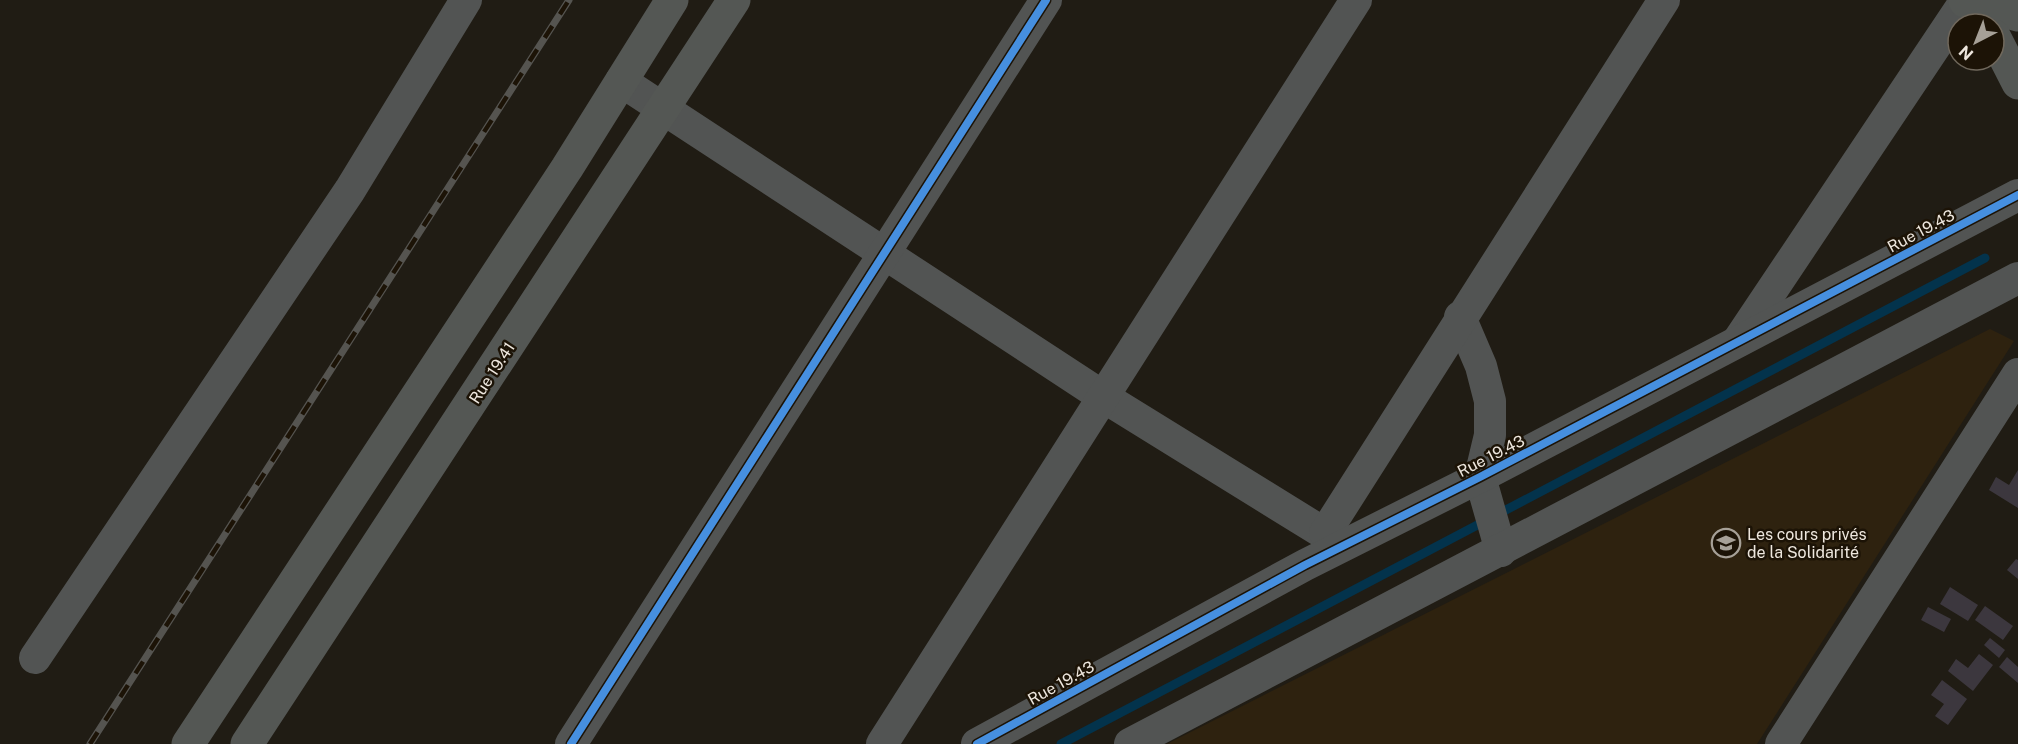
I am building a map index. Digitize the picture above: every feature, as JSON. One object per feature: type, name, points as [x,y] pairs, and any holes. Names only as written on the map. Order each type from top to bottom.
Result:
[{"type":"main road","points":[[188,744],[567,168],[672,0]]},
{"type":"main road","name":"Rue 19.41","points":[[247,744],[734,0]]},
{"type":"main road","points":[[1970,6],[2018,15]]},
{"type":"main road","points":[[2006,60],[2018,83]]},
{"type":"street","points":[[35,658],[350,190],[466,0]]},
{"type":"street","points":[[570,744],[1046,0]]},
{"type":"street","points":[[882,744],[1356,0]]},
{"type":"street","points":[[621,81],[1102,396],[1334,539],[1460,317],[1664,0]]},
{"type":"street","points":[[1736,344],[1970,6]]},
{"type":"street","name":"Rue 19.43","points":[[977,744],[1334,539],[1480,477],[2018,195]]},
{"type":"street","points":[[1130,744],[2018,278]]},
{"type":"street","points":[[1460,317],[1481,366],[1490,401],[1490,435],[1480,477],[1501,551]]},
{"type":"street","points":[[1781,744],[2018,374]]},
{"type":"shaded area","name":"Les cours privés de la Solidarité","points":[[1990,329],[2014,341],[1757,744],[1167,744]]},
{"type":"building","points":[[2018,470],[2018,508],[1989,490],[1996,477],[2009,485]]},
{"type":"building","points":[[2016,559],[2018,560],[2018,579],[2007,570]]},
{"type":"building","points":[[1950,587],[1978,605],[1968,621],[1940,604]]},
{"type":"building","points":[[1985,606],[2013,626],[2003,640],[1975,620]]},
{"type":"building","points":[[1928,607],[1951,619],[1944,632],[1921,620]]},
{"type":"building","points":[[1990,638],[2005,650],[1999,658],[1984,645]]},
{"type":"building","points":[[1979,654],[1993,665],[1973,691],[1948,671],[1956,659],[1968,668]]},
{"type":"building","points":[[2007,657],[2018,667],[2018,683],[1999,667]]},
{"type":"building","points":[[1942,680],[1967,699],[1948,725],[1935,716],[1944,704],[1931,695]]},
{"type":"waterway","points":[[1061,744],[1985,258]]},
{"type":"railway","points":[[90,744],[569,0]]},
{"type":"cycle path","points":[[571,744],[1046,0]]},
{"type":"cycle path","points":[[977,744],[1305,565],[1480,477],[2018,195]]},
{"type":"place","name":"Les cours privés de la Solidarité","points":[[1726,543]]}]
